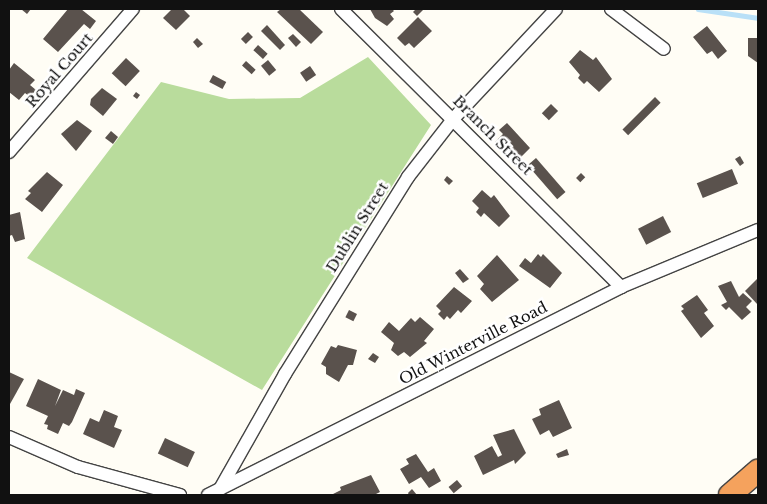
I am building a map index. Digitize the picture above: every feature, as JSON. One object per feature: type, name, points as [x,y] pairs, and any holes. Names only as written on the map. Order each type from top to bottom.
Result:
[{"type":"highway","points":[[730,495],[758,471]]},
{"type":"street","name":"Royal Court","points":[[9,152],[133,9]]},
{"type":"street","name":"Branch Street","points":[[341,9],[454,118],[620,287]]},
{"type":"street","name":"Dublin Street","points":[[220,489],[285,374],[388,206],[454,118],[556,9]]},
{"type":"street","points":[[611,9],[664,49]]},
{"type":"street","name":"Old Winterville Road","points":[[208,495],[620,287],[758,230]]},
{"type":"street","points":[[9,437],[78,467],[180,495]]},
{"type":"green space","points":[[368,57],[431,125],[262,390],[27,258],[161,82],[229,99],[300,98]]},
{"type":"building","points":[[21,9],[31,9],[27,14]]},
{"type":"building","points":[[68,9],[81,9],[96,21],[90,29],[84,24],[58,52],[43,39]]},
{"type":"building","points":[[172,9],[183,9],[190,16],[176,30],[163,18]]},
{"type":"building","points":[[281,9],[299,9],[323,32],[311,44],[277,12]]},
{"type":"building","points":[[370,9],[392,9],[394,11],[390,14],[394,19],[387,26],[375,18]]},
{"type":"building","points":[[416,9],[423,10],[417,16],[413,12]]},
{"type":"building","points":[[418,17],[432,31],[414,48],[409,43],[405,46],[397,38]]},
{"type":"building","points":[[267,25],[285,45],[280,50],[261,31]]},
{"type":"building","points":[[707,26],[727,51],[718,59],[712,51],[707,54],[693,37]]},
{"type":"building","points":[[248,32],[253,37],[246,44],[241,39]]},
{"type":"building","points":[[293,34],[301,42],[296,47],[288,38]]},
{"type":"building","points":[[197,38],[203,44],[198,48],[193,42]]},
{"type":"building","points":[[748,38],[758,38],[758,63],[748,56]]},
{"type":"building","points":[[258,45],[268,54],[263,59],[253,50]]},
{"type":"building","points":[[580,50],[593,60],[596,57],[612,79],[599,92],[587,81],[584,84],[578,78],[580,75],[569,62]]},
{"type":"building","points":[[126,58],[140,71],[126,86],[112,73]]},
{"type":"building","points":[[268,60],[276,70],[269,76],[261,66]]},
{"type":"building","points":[[246,61],[256,70],[252,74],[242,65]]},
{"type":"building","points":[[14,63],[35,80],[30,85],[36,90],[30,97],[25,93],[19,100],[9,92],[9,70]]},
{"type":"building","points":[[310,66],[316,75],[306,82],[300,73]]},
{"type":"building","points":[[213,75],[226,82],[222,89],[209,82]]},
{"type":"building","points":[[102,88],[117,99],[103,116],[90,105],[91,99]]},
{"type":"building","points":[[136,92],[140,95],[137,99],[133,96]]},
{"type":"building","points":[[655,97],[661,103],[628,135],[622,130]]},
{"type":"building","points":[[551,104],[558,111],[549,120],[542,113]]},
{"type":"building","points":[[77,120],[92,131],[76,151],[61,134]]},
{"type":"building","points":[[507,123],[530,148],[515,163],[495,142],[503,134],[499,130]]},
{"type":"building","points":[[111,131],[118,137],[113,144],[105,138]]},
{"type":"building","points":[[740,156],[744,163],[740,166],[735,159]]},
{"type":"building","points":[[536,158],[566,192],[557,199],[528,165]]},
{"type":"building","points":[[732,169],[738,184],[703,198],[697,183]]},
{"type":"building","points":[[47,172],[63,185],[42,212],[25,199],[31,193],[28,191]]},
{"type":"building","points":[[581,173],[585,177],[580,182],[576,178]]},
{"type":"building","points":[[447,176],[453,181],[449,185],[444,180]]},
{"type":"building","points":[[482,190],[491,198],[494,195],[510,216],[499,227],[484,213],[481,217],[476,212],[479,208],[472,201]]},
{"type":"building","points":[[20,212],[25,239],[15,242],[12,235],[9,236],[9,215]]},
{"type":"building","points":[[663,216],[671,232],[646,245],[638,229]]},
{"type":"building","points":[[538,254],[541,257],[543,254],[562,273],[550,288],[519,266],[525,258],[531,263]]},
{"type":"building","points":[[497,255],[519,280],[492,302],[480,289],[484,284],[477,276]]},
{"type":"building","points":[[460,269],[469,279],[463,283],[455,273]]},
{"type":"building","points":[[758,278],[758,305],[745,291]]},
{"type":"building","points":[[731,281],[739,297],[743,293],[752,301],[746,307],[751,312],[742,320],[729,307],[726,310],[721,305],[727,302],[718,286]]},
{"type":"building","points":[[454,287],[472,301],[461,313],[458,310],[450,319],[447,316],[444,320],[438,314],[441,311],[436,306]]},
{"type":"building","points":[[697,295],[708,310],[704,313],[714,326],[701,338],[681,311],[684,309],[681,306]]},
{"type":"building","points":[[349,310],[357,314],[353,321],[345,317]]},
{"type":"building","points":[[420,317],[434,329],[424,341],[427,343],[410,357],[404,352],[398,356],[391,350],[394,343],[381,332],[389,322],[399,331],[411,318],[415,322]]},
{"type":"building","points":[[338,345],[357,350],[353,365],[348,365],[339,382],[326,374],[326,367],[321,364],[331,346],[336,348]]},
{"type":"building","points":[[373,353],[379,357],[375,363],[368,359]]},
{"type":"building","points":[[9,372],[24,379],[10,404],[9,403]]},
{"type":"building","points":[[38,379],[61,390],[55,406],[63,390],[74,395],[76,389],[85,393],[72,422],[69,426],[63,423],[58,434],[47,429],[48,425],[44,424],[48,416],[26,406]]},
{"type":"building","points":[[559,400],[572,428],[553,437],[549,430],[540,435],[532,419],[541,415],[539,409]]},
{"type":"building","points":[[104,410],[118,416],[114,427],[122,430],[114,448],[83,434],[90,418],[99,422]]},
{"type":"building","points":[[514,429],[526,453],[515,464],[514,460],[483,475],[474,456],[492,446],[498,457],[502,455],[493,435]]},
{"type":"building","points":[[165,438],[195,452],[188,467],[158,453]]},
{"type":"building","points":[[567,449],[569,455],[558,458],[556,454]]},
{"type":"building","points":[[416,454],[428,472],[434,468],[441,481],[429,488],[421,477],[409,484],[400,469],[409,464],[406,459]]},
{"type":"building","points":[[371,475],[380,492],[374,495],[331,495],[341,490],[340,487]]},
{"type":"building","points":[[457,480],[462,486],[454,493],[449,487]]},
{"type":"building","points":[[412,489],[417,495],[409,495],[408,493]]},
{"type":"waterway","points":[[698,9],[758,18]]}]
